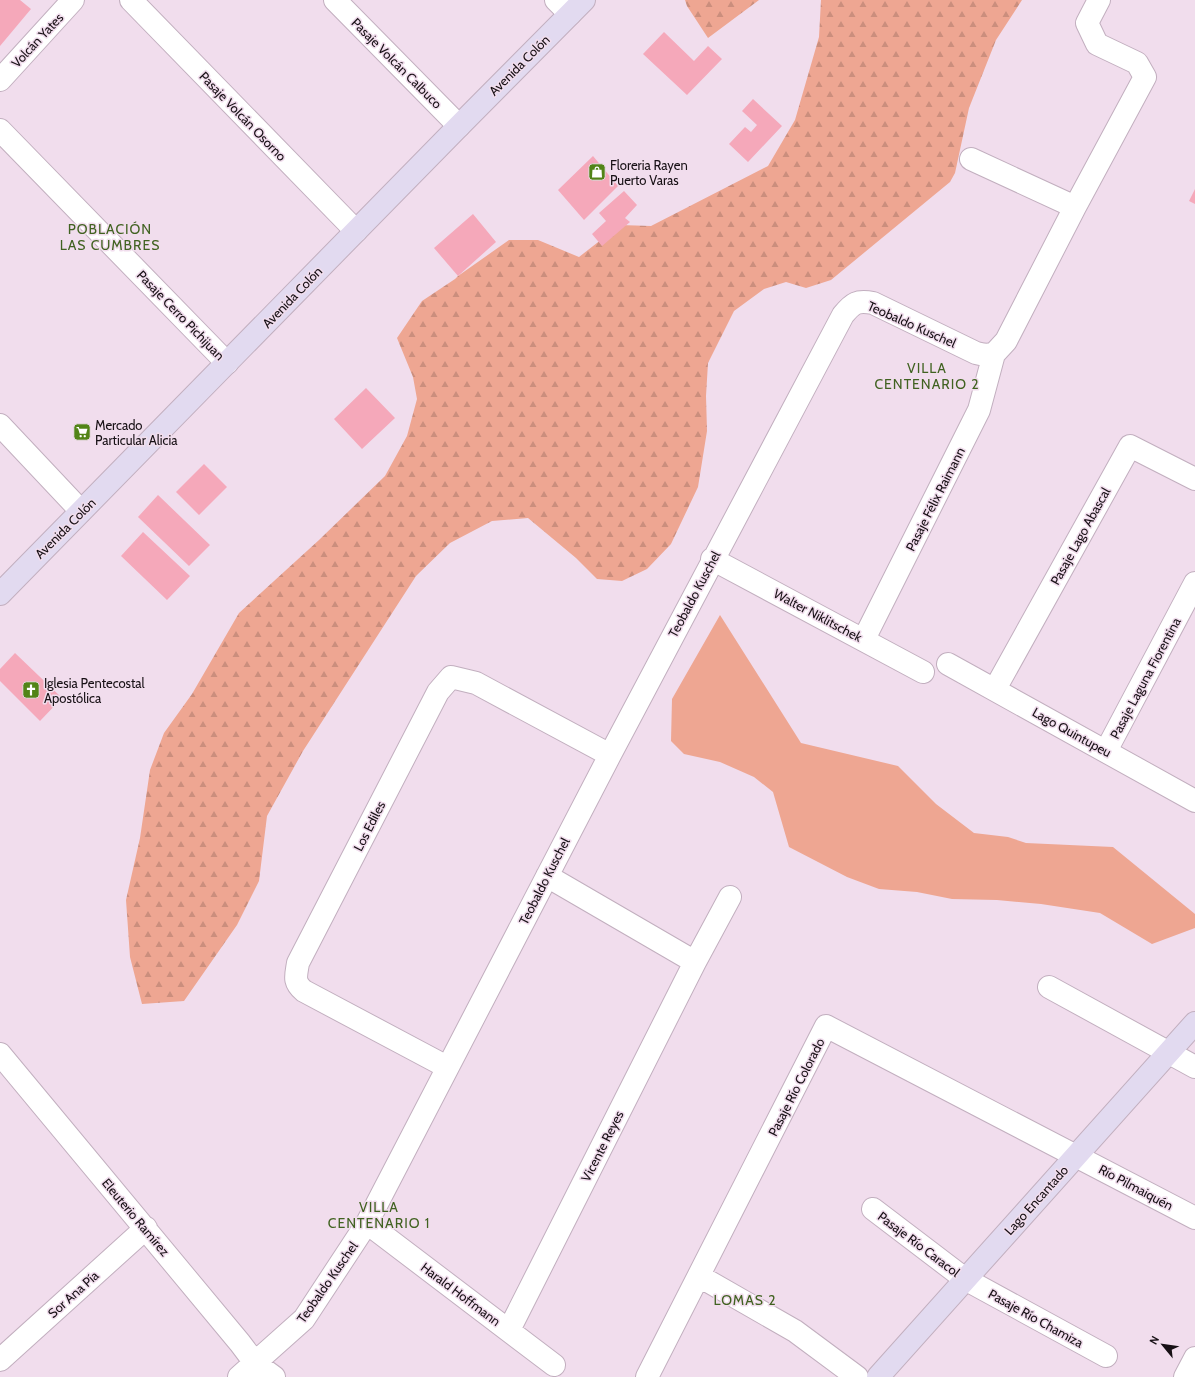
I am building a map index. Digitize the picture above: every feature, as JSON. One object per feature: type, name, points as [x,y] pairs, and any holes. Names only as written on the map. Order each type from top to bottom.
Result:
[{"type":"main road","name":"Avenida Colón","points":[[0,594],[459,126],[570,4]]},
{"type":"main road","name":"Lago Encantado","points":[[878,1377],[1195,1023]]},
{"type":"street","name":"Volcán Yates","points":[[0,80],[73,0]]},
{"type":"street","name":"Pasaje Volcán Osorno","points":[[131,0],[356,231]]},
{"type":"street","name":"Pasaje Volcán Calbuco","points":[[335,0],[459,126]]},
{"type":"street","points":[[994,354],[1012,332],[1075,207],[1145,77],[1137,63],[1097,44],[1087,23],[1099,0]]},
{"type":"street","name":"Pasaje Cerro Pichijuan","points":[[0,130],[227,363]]},
{"type":"street","points":[[971,159],[1075,207]]},
{"type":"street","name":"Teobaldo Kuschel","points":[[239,1377],[304,1319],[367,1223],[712,559],[839,322],[848,308],[855,302],[873,303],[976,352],[985,355],[994,354]]},
{"type":"street","name":"Pasaje Félix Raimann","points":[[864,640],[979,410],[994,354]]},
{"type":"street","points":[[0,425],[81,511]]},
{"type":"street","name":"Pasaje Lago Abascal","points":[[995,690],[1130,446],[1195,479]]},
{"type":"street","name":"Walter Niklitschek","points":[[712,559],[923,672]]},
{"type":"street","name":"Pasaje Laguna Fiorentina","points":[[1106,751],[1195,583]]},
{"type":"street","name":"Lago Quintupeu","points":[[948,664],[1195,801]]},
{"type":"street","name":"Los Ediles","points":[[447,1067],[304,991],[296,983],[298,963],[438,692],[451,677],[476,683],[610,754]]},
{"type":"street","points":[[547,876],[696,962]]},
{"type":"street","name":"Vicente Reyes","points":[[509,1330],[730,897]]},
{"type":"street","points":[[1049,987],[1195,1067]]},
{"type":"street","name":"Pasaje Río Colorado","points":[[647,1377],[826,1026],[1076,1156]]},
{"type":"street","name":"Eleuterio Ramírez","points":[[0,1054],[146,1228],[256,1363],[274,1377]]},
{"type":"street","name":"Río Pilmaiquén","points":[[1076,1156],[1195,1218]]},
{"type":"street","name":"Pasaje Río Caracol","points":[[873,1209],[965,1280]]},
{"type":"street","name":"Harald Hoffmann","points":[[367,1223],[554,1365]]},
{"type":"street","name":"Sor Ana Pía","points":[[0,1360],[146,1228]]},
{"type":"street","points":[[699,1276],[795,1331],[857,1377]]},
{"type":"street","name":"Pasaje Río Chamiza","points":[[965,1280],[1106,1356]]},
{"type":"street","points":[[1184,1377],[1195,1358]]},
{"type":"green space","points":[[685,0],[759,0],[708,38],[687,6]]},
{"type":"green space","points":[[821,0],[1022,0],[996,40],[969,108],[955,173],[950,182],[831,280],[806,288],[786,282],[764,289],[734,311],[708,363],[706,396],[707,431],[698,487],[671,544],[647,569],[622,581],[597,579],[576,558],[528,518],[492,521],[450,543],[416,576],[303,751],[267,816],[259,881],[237,925],[184,1001],[142,1004],[130,957],[126,900],[140,838],[150,770],[164,733],[192,694],[239,613],[319,540],[385,476],[407,436],[417,399],[413,377],[397,338],[422,301],[509,240],[538,240],[579,257],[620,225],[651,226],[768,166],[795,120],[819,37]]},
{"type":"green space","points":[[720,615],[801,743],[898,766],[936,804],[974,833],[1008,837],[1026,843],[1113,847],[1195,914],[1195,928],[1152,944],[1100,913],[1041,904],[997,900],[952,899],[917,892],[879,889],[847,877],[789,847],[773,792],[754,777],[720,762],[684,754],[671,741],[672,699]]},
{"type":"building","points":[[0,0],[20,0],[31,9],[0,46]]},
{"type":"building","points":[[664,32],[694,61],[708,46],[722,59],[687,95],[643,54]]},
{"type":"building","points":[[753,99],[782,126],[748,162],[729,144],[745,127],[751,132],[757,125],[742,111]]},
{"type":"building","points":[[593,156],[618,186],[584,220],[558,190]]},
{"type":"building","points":[[1195,189],[1195,204],[1189,201]]},
{"type":"building","points":[[624,191],[637,205],[625,218],[630,222],[602,246],[592,234],[606,221],[599,213]]},
{"type":"building","points":[[473,214],[496,242],[458,276],[434,248]]},
{"type":"building","points":[[366,388],[395,418],[362,449],[334,419]]},
{"type":"building","points":[[204,464],[227,487],[199,515],[176,492]]},
{"type":"building","points":[[158,495],[210,545],[189,566],[138,517]]},
{"type":"building","points":[[143,532],[190,576],[167,600],[121,556]]},
{"type":"building","name":"Iglesia Pentecostal Apostólica","points":[[15,653],[62,698],[40,721],[0,681],[0,669]]},
{"type":"place","name":"Floreria Rayen Puerto Varas","points":[[597,172]]},
{"type":"place","name":"Mercado Particular Alicia","points":[[82,432]]},
{"type":"place","name":"Iglesia Pentecostal Apostólica","points":[[31,690]]},
{"type":"district","name":"POBLACIÓN LAS CUMBRES","points":[[110,238]]},
{"type":"district","name":"VILLA CENTENARIO 2","points":[[927,376]]},
{"type":"district","name":"VILLA CENTENARIO 1","points":[[379,1216]]},
{"type":"district","name":"LOMAS 2","points":[[745,1300]]}]
